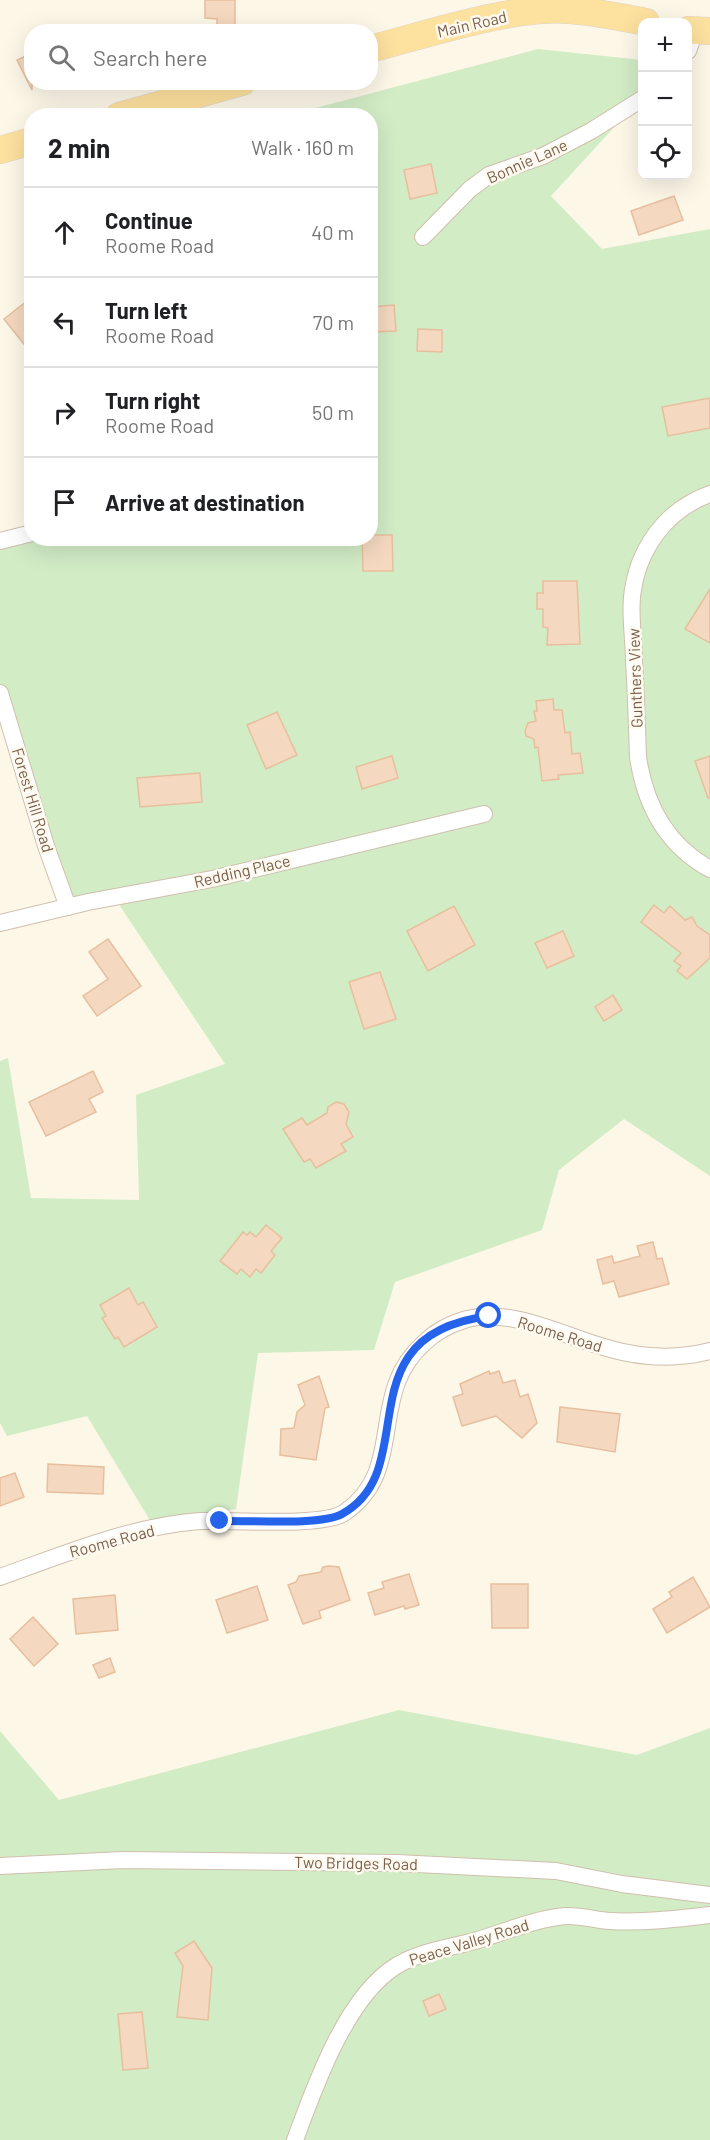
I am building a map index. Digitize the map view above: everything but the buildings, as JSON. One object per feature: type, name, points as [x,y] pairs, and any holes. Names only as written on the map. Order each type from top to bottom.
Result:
[{"type":"main road","name":"Main Road","points":[[378,47],[480,21],[532,11],[568,10],[638,21]]},
{"type":"main road","points":[[148,108],[213,90]]},
{"type":"main road","points":[[0,150],[24,143]]},
{"type":"street","name":"Bonnie Lane","points":[[423,237],[470,189],[489,175],[543,156],[591,131],[638,102]]},
{"type":"street","name":"Gunthers View","points":[[710,494],[696,499],[670,516],[655,534],[640,562],[632,598],[638,757],[642,783],[650,807],[667,832],[682,849],[710,869]]},
{"type":"street","points":[[0,541],[24,536]]},
{"type":"street","name":"Forest Hill Road","points":[[0,693],[46,846],[68,907]]},
{"type":"street","name":"Redding Place","points":[[0,922],[220,877],[483,814]]},
{"type":"street","name":"Roome Road","points":[[0,1577],[93,1543],[180,1523],[313,1520],[342,1515],[363,1496],[378,1472],[391,1396],[401,1369],[433,1334],[459,1322],[489,1316],[508,1318],[607,1348],[655,1357],[710,1351]]},
{"type":"street","name":"Two Bridges Road","points":[[0,1866],[123,1860],[397,1863],[556,1870],[622,1884],[710,1895]]},
{"type":"street","name":"Peace Valley Road","points":[[295,2140],[308,2105],[351,2014],[363,1995],[378,1979],[397,1965],[417,1956],[543,1920],[577,1916],[610,1921],[637,1921],[710,1915]]},
{"type":"green space","points":[[538,49],[638,60],[638,101],[551,196],[602,249],[710,229],[710,1176],[624,1119],[559,1170],[542,1230],[395,1282],[374,1350],[258,1353],[236,1509],[151,1522],[87,1416],[7,1436],[0,1423],[0,1061],[8,1058],[31,1198],[139,1200],[136,1095],[225,1064],[112,894],[66,902],[0,697],[0,539],[24,539],[24,546],[378,546],[378,108],[315,108]]},
{"type":"green space","points":[[399,1710],[637,1755],[710,1728],[710,2140],[0,2140],[0,1731],[59,1800]]},
{"type":"route","points":[[220,1521],[313,1520],[342,1515],[363,1496],[372,1485],[378,1472],[382,1460],[391,1396],[401,1369],[433,1334],[468,1319],[489,1316]]}]
